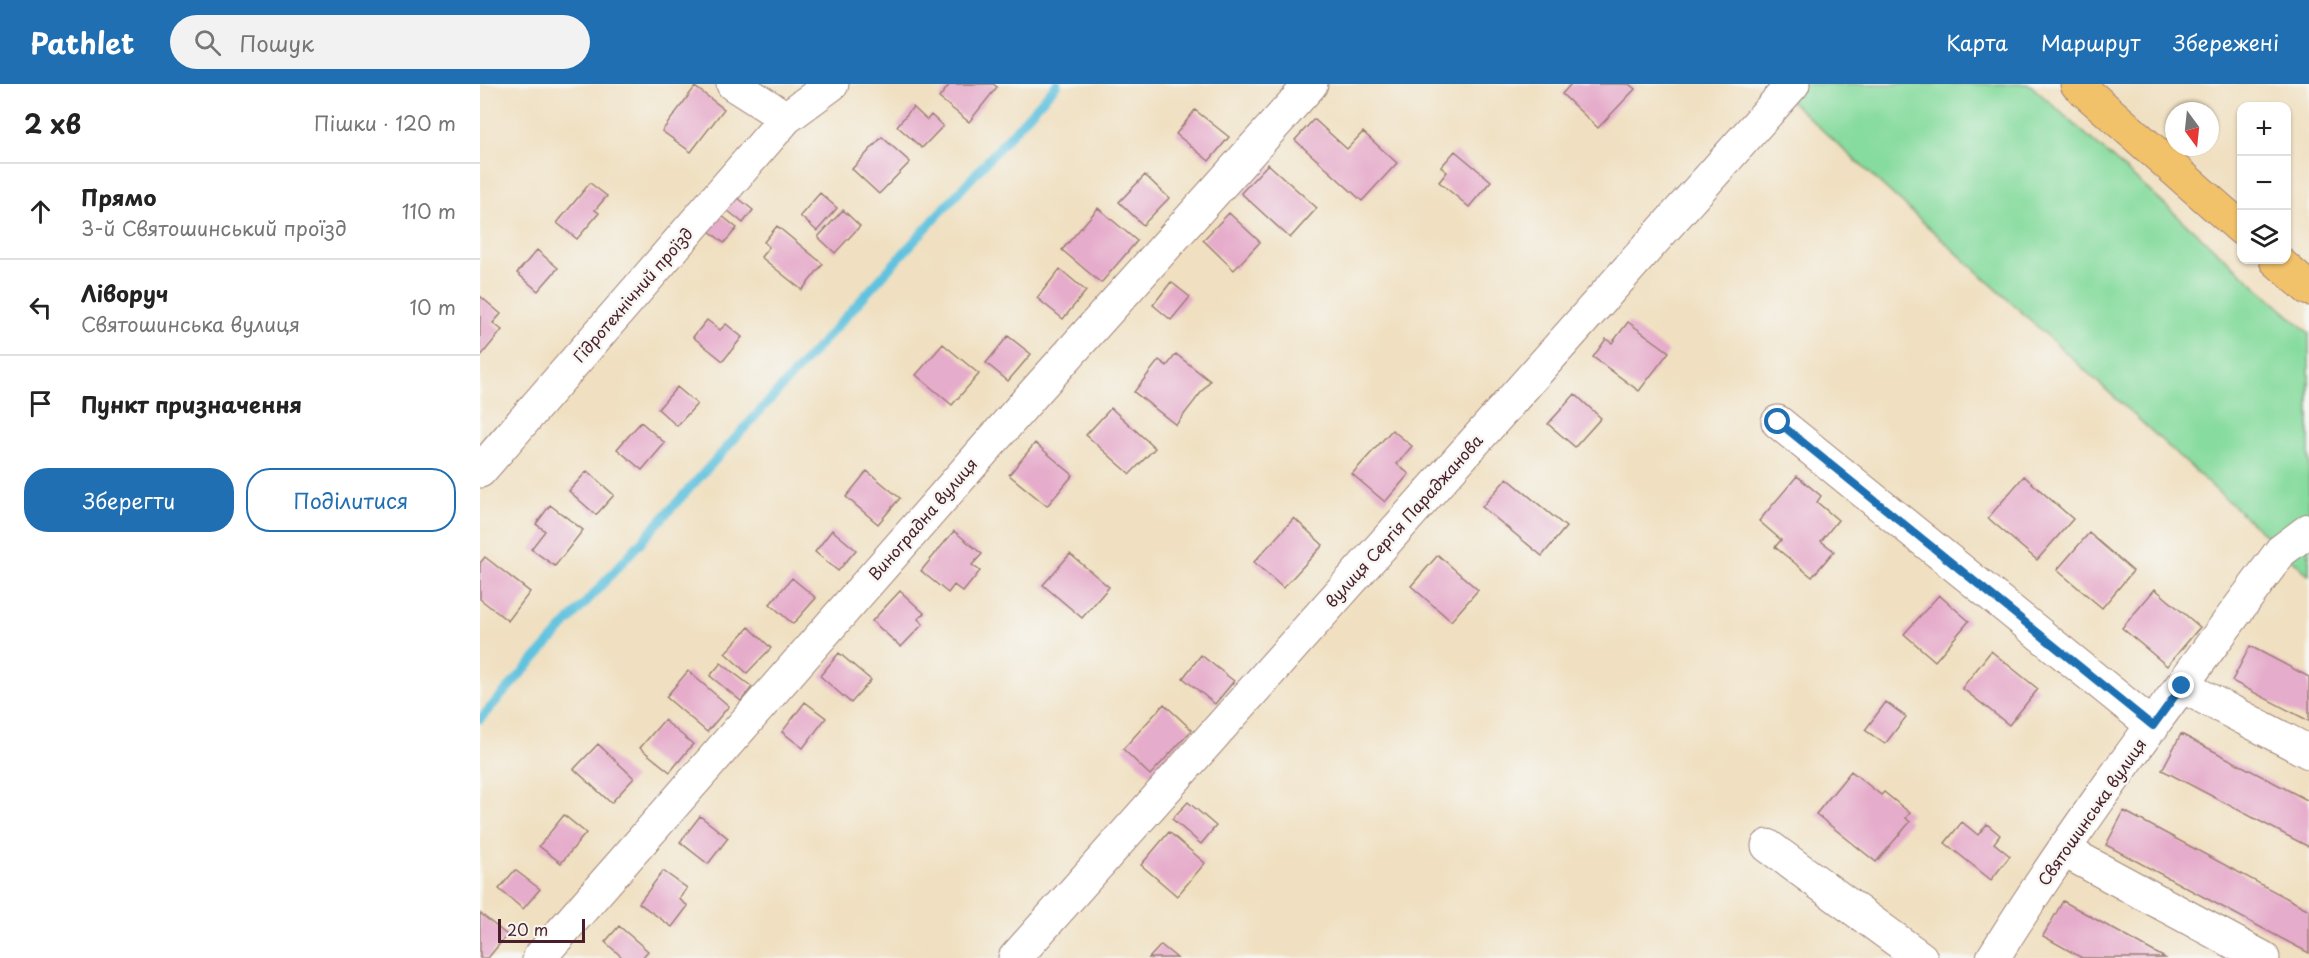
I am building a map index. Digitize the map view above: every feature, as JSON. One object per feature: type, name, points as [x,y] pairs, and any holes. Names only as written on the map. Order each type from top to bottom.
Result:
[{"type":"main road","points":[[2077,84],[2237,225]]},
{"type":"main road","points":[[2281,264],[2309,289]]},
{"type":"street","points":[[733,84],[786,118]]},
{"type":"street","name":"Гідротехнічний проїзд","points":[[480,471],[786,118],[832,84]]},
{"type":"street","name":"Виноградна вулиця","points":[[539,958],[1027,401],[1311,84]]},
{"type":"street","name":"вулиця Сергія Параджанова","points":[[1015,958],[1793,84]]},
{"type":"street","points":[[1778,422],[2153,726]]},
{"type":"street","name":"Святошинська вулиця","points":[[1993,958],[2153,726],[2281,551],[2309,530]]},
{"type":"street","points":[[2182,686],[2309,752]]},
{"type":"street","points":[[1768,846],[1921,958]]},
{"type":"street","points":[[2065,851],[2263,958]]},
{"type":"green space","points":[[1772,84],[2029,84],[2309,333],[2309,575]]},
{"type":"building","points":[[950,84],[993,84],[997,87],[969,122],[939,98]]},
{"type":"building","points":[[1571,84],[1629,84],[1635,89],[1598,128],[1562,94]]},
{"type":"building","points":[[695,87],[724,109],[691,152],[662,131]]},
{"type":"building","points":[[913,107],[927,120],[931,115],[943,126],[922,148],[897,126]]},
{"type":"building","points":[[1195,110],[1229,137],[1209,161],[1176,134]]},
{"type":"building","points":[[1314,119],[1347,149],[1363,132],[1397,163],[1362,201],[1295,140]]},
{"type":"building","points":[[882,137],[910,162],[879,194],[852,169]]},
{"type":"building","points":[[1455,151],[1491,181],[1469,207],[1439,182],[1447,172],[1441,167]]},
{"type":"building","points":[[1268,164],[1317,208],[1290,238],[1241,193]]},
{"type":"building","points":[[1145,175],[1169,198],[1143,225],[1119,202]]},
{"type":"building","points":[[590,183],[607,196],[595,210],[599,213],[577,239],[557,223]]},
{"type":"building","points":[[732,193],[753,210],[743,223],[722,206]]},
{"type":"building","points":[[820,193],[837,208],[817,231],[800,216]]},
{"type":"building","points":[[1098,208],[1137,241],[1101,283],[1062,250]]},
{"type":"building","points":[[843,210],[860,226],[835,253],[818,237]]},
{"type":"building","points":[[716,211],[737,228],[724,243],[703,226]]},
{"type":"building","points":[[1229,213],[1260,242],[1234,270],[1203,240]]},
{"type":"building","points":[[777,226],[823,264],[802,290],[761,257],[769,247],[764,242]]},
{"type":"building","points":[[537,250],[558,268],[538,291],[517,273]]},
{"type":"building","points":[[1060,269],[1086,291],[1063,319],[1037,298]]},
{"type":"building","points":[[1171,282],[1190,297],[1171,320],[1153,305]]},
{"type":"building","points":[[480,296],[501,314],[493,323],[502,330],[480,357]]},
{"type":"building","points":[[707,320],[720,330],[726,324],[742,337],[723,361],[693,337]]},
{"type":"building","points":[[1628,322],[1669,352],[1639,391],[1593,357],[1606,339],[1612,343]]},
{"type":"building","points":[[1008,336],[1031,354],[1008,381],[986,363]]},
{"type":"building","points":[[943,344],[979,374],[952,405],[916,375]]},
{"type":"building","points":[[1176,354],[1210,381],[1176,425],[1134,392],[1159,360],[1167,366]]},
{"type":"building","points":[[677,387],[697,404],[677,426],[658,409]]},
{"type":"building","points":[[1575,394],[1601,418],[1575,447],[1548,424]]},
{"type":"building","points":[[1111,408],[1155,448],[1130,474],[1086,435]]},
{"type":"building","points":[[641,422],[665,443],[642,470],[617,449]]},
{"type":"building","points":[[1392,430],[1412,446],[1397,464],[1409,474],[1385,502],[1352,474]]},
{"type":"building","points":[[1035,443],[1073,475],[1047,506],[1009,475]]},
{"type":"building","points":[[587,471],[614,495],[596,515],[569,491]]},
{"type":"building","points":[[867,471],[900,498],[878,524],[846,497]]},
{"type":"building","points":[[1797,476],[1821,496],[1817,502],[1838,520],[1821,541],[1834,551],[1812,577],[1775,547],[1781,540],[1759,521]]},
{"type":"building","points":[[2024,476],[2073,519],[2037,560],[1988,518]]},
{"type":"building","points":[[1507,478],[1566,527],[1542,556],[1482,507]]},
{"type":"building","points":[[550,505],[583,530],[555,566],[531,549],[545,531],[536,524]]},
{"type":"building","points":[[1294,518],[1323,545],[1283,588],[1254,562]]},
{"type":"building","points":[[832,530],[856,550],[838,571],[815,552]]},
{"type":"building","points":[[954,531],[982,554],[972,565],[980,571],[963,592],[954,585],[948,593],[921,571]]},
{"type":"building","points":[[2089,533],[2133,571],[2102,608],[2057,570]]},
{"type":"building","points":[[1070,554],[1109,587],[1082,618],[1043,585]]},
{"type":"building","points":[[1438,555],[1478,590],[1451,621],[1411,586]]},
{"type":"building","points":[[485,557],[530,592],[508,621],[480,599],[480,563]]},
{"type":"building","points":[[792,578],[816,598],[793,624],[770,604]]},
{"type":"building","points":[[2155,589],[2200,627],[2167,666],[2122,628]]},
{"type":"building","points":[[900,591],[924,613],[918,619],[923,624],[901,647],[872,621]]},
{"type":"building","points":[[1939,595],[1969,621],[1935,661],[1904,634]]},
{"type":"building","points":[[749,627],[771,648],[747,673],[725,653]]},
{"type":"building","points":[[2250,646],[2309,677],[2309,721],[2232,681]]},
{"type":"building","points":[[1991,651],[2038,689],[2009,725],[1962,688]]},
{"type":"building","points":[[839,653],[871,680],[851,703],[820,676]]},
{"type":"building","points":[[1201,655],[1234,681],[1215,704],[1183,678]]},
{"type":"building","points":[[721,663],[752,687],[741,701],[710,676]]},
{"type":"building","points":[[688,671],[729,706],[707,732],[666,697]]},
{"type":"building","points":[[805,702],[826,718],[803,748],[782,732]]},
{"type":"building","points":[[1886,702],[1906,717],[1885,744],[1865,730]]},
{"type":"building","points":[[1164,704],[1192,730],[1150,775],[1123,749]]},
{"type":"building","points":[[664,720],[693,744],[670,772],[640,748]]},
{"type":"building","points":[[2181,734],[2309,801],[2309,847],[2162,770]]},
{"type":"building","points":[[598,744],[634,778],[611,803],[574,769]]},
{"type":"building","points":[[1851,771],[1881,795],[1884,792],[1910,813],[1906,818],[1910,822],[1876,862],[1816,814]]},
{"type":"building","points":[[1188,802],[1216,826],[1201,844],[1172,819]]},
{"type":"building","points":[[2124,811],[2309,910],[2309,953],[2106,845]]},
{"type":"building","points":[[564,815],[586,833],[561,863],[539,846]]},
{"type":"building","points":[[700,816],[728,838],[708,864],[680,842]]},
{"type":"building","points":[[1962,822],[1978,835],[1987,824],[2000,835],[1994,843],[2010,856],[1991,880],[1945,843]]},
{"type":"building","points":[[1169,832],[1205,863],[1177,896],[1141,865]]},
{"type":"building","points":[[515,870],[540,889],[523,909],[499,889]]},
{"type":"building","points":[[663,871],[687,888],[679,899],[688,906],[672,927],[639,903]]},
{"type":"building","points":[[2063,901],[2165,958],[2082,958],[2043,936]]},
{"type":"building","points":[[480,913],[507,935],[488,958],[480,958]]},
{"type":"building","points":[[619,926],[648,951],[642,958],[623,958],[605,942]]},
{"type":"building","points":[[1161,945],[1177,958],[1149,958]]},
{"type":"waterway","points":[[480,719],[1057,84]]},
{"type":"route","points":[[1778,422],[2153,726],[2182,686]]}]
